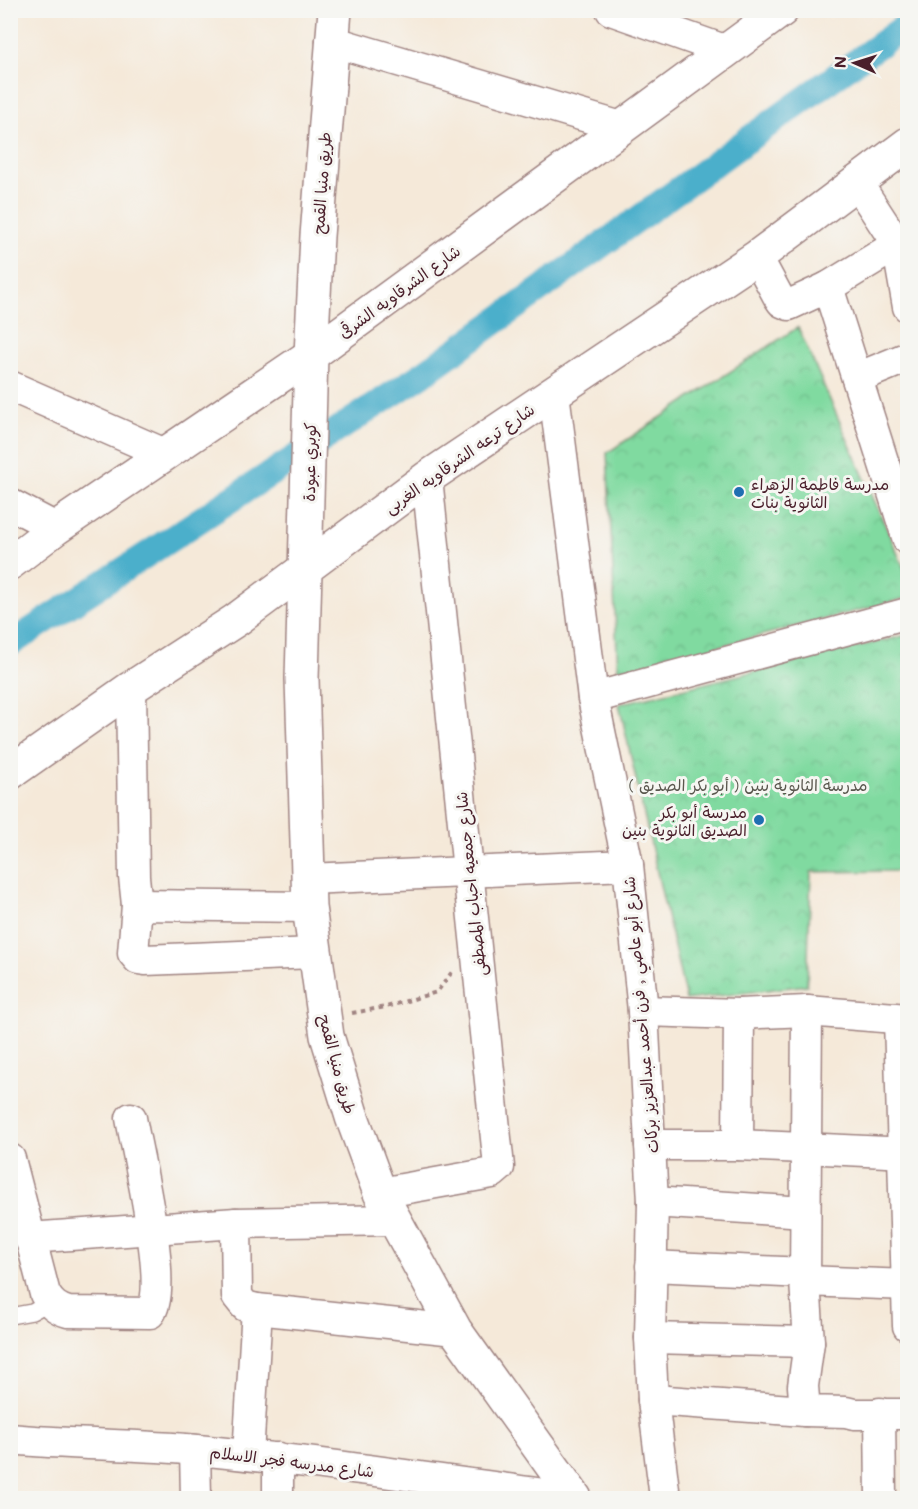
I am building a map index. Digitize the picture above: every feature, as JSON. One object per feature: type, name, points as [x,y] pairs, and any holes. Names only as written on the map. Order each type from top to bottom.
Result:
[{"type":"street","name":"شارع الشرقاويه الشرقى","points":[[10,563],[56,528],[311,356],[782,10]]},
{"type":"street","points":[[621,12],[727,51]]},
{"type":"street","points":[[333,26],[621,128]]},
{"type":"street","name":"طريق منيا القمح","points":[[311,356],[317,236],[333,26]]},
{"type":"street","name":"شارع ترعه الشرقاويه الغربى","points":[[10,772],[131,688],[236,620],[428,478],[757,257],[908,144]]},
{"type":"street","points":[[856,181],[902,241],[908,307]]},
{"type":"street","points":[[757,257],[782,302],[789,304],[828,287],[902,241]]},
{"type":"street","points":[[828,287],[908,540]]},
{"type":"street","name":"كوبري عبودة","points":[[306,569],[311,356]]},
{"type":"street","points":[[856,378],[908,357]]},
{"type":"street","points":[[10,386],[165,454]]},
{"type":"street","name":"شارع أبو عاصي , فرن أحمد عبدالعزيز بركات","points":[[554,393],[593,698],[628,865],[643,1011],[653,1202],[650,1338],[653,1400],[665,1498]]},
{"type":"street","name":"شارع جمعيه احباب المصطفى","points":[[387,1207],[496,1172],[499,1167],[428,478]]},
{"type":"street","points":[[10,504],[56,528]]},
{"type":"street","name":"طريق منيا القمح","points":[[306,569],[302,679],[308,893],[314,952],[327,1036],[352,1117],[387,1207],[455,1330],[574,1498]]},
{"type":"street","points":[[593,698],[908,613]]},
{"type":"street","points":[[131,688],[134,877],[137,905],[133,953],[138,959],[314,952]]},
{"type":"street","points":[[137,905],[308,893],[469,872],[628,865]]},
{"type":"street","points":[[643,1011],[739,1014],[807,1011],[903,1019],[908,1326]]},
{"type":"street","points":[[805,1411],[803,1386],[809,1342],[805,1277],[807,1011]]},
{"type":"street","points":[[738,1146],[739,1014]]},
{"type":"street","points":[[10,1159],[29,1238],[45,1294],[50,1302],[68,1312],[150,1313],[156,1293],[156,1272],[151,1229],[130,1118]]},
{"type":"street","points":[[650,1145],[806,1148],[905,1153]]},
{"type":"street","points":[[653,1202],[806,1212]]},
{"type":"street","points":[[29,1238],[236,1223],[387,1207]]},
{"type":"street","points":[[236,1223],[237,1296],[245,1306],[455,1330]]},
{"type":"street","points":[[651,1266],[907,1285]]},
{"type":"street","points":[[248,1455],[257,1309]]},
{"type":"street","points":[[650,1338],[809,1342]]},
{"type":"street","points":[[653,1400],[805,1411],[894,1414],[881,1498]]},
{"type":"street","name":"شارع مدرسه فجر الاسلام","points":[[10,1439],[195,1450],[278,1458],[574,1498]]},
{"type":"street","points":[[195,1450],[196,1498]]},
{"type":"street","points":[[278,1458],[278,1498]]},
{"type":"lane","points":[[10,1316],[32,1312],[50,1302]]},
{"type":"path","points":[[324,1018],[386,1007],[437,992],[476,940]]},
{"type":"green space","points":[[798,327],[907,575],[907,598],[618,672],[607,453]]},
{"type":"green space","name":"مدرسة الثانوية بنين ( أبو بكر الصديق )","points":[[907,635],[907,871],[811,872],[807,985],[686,1000],[619,704]]},
{"type":"waterway","points":[[10,644],[423,374],[908,24]]},
{"type":"place","name":"مدرسة فاطمة الزهراء الثانوية بنات","points":[[739,492]]},
{"type":"place","name":"مدرسة أبو بكر الصديق الثانوية بنين","points":[[759,820]]}]
